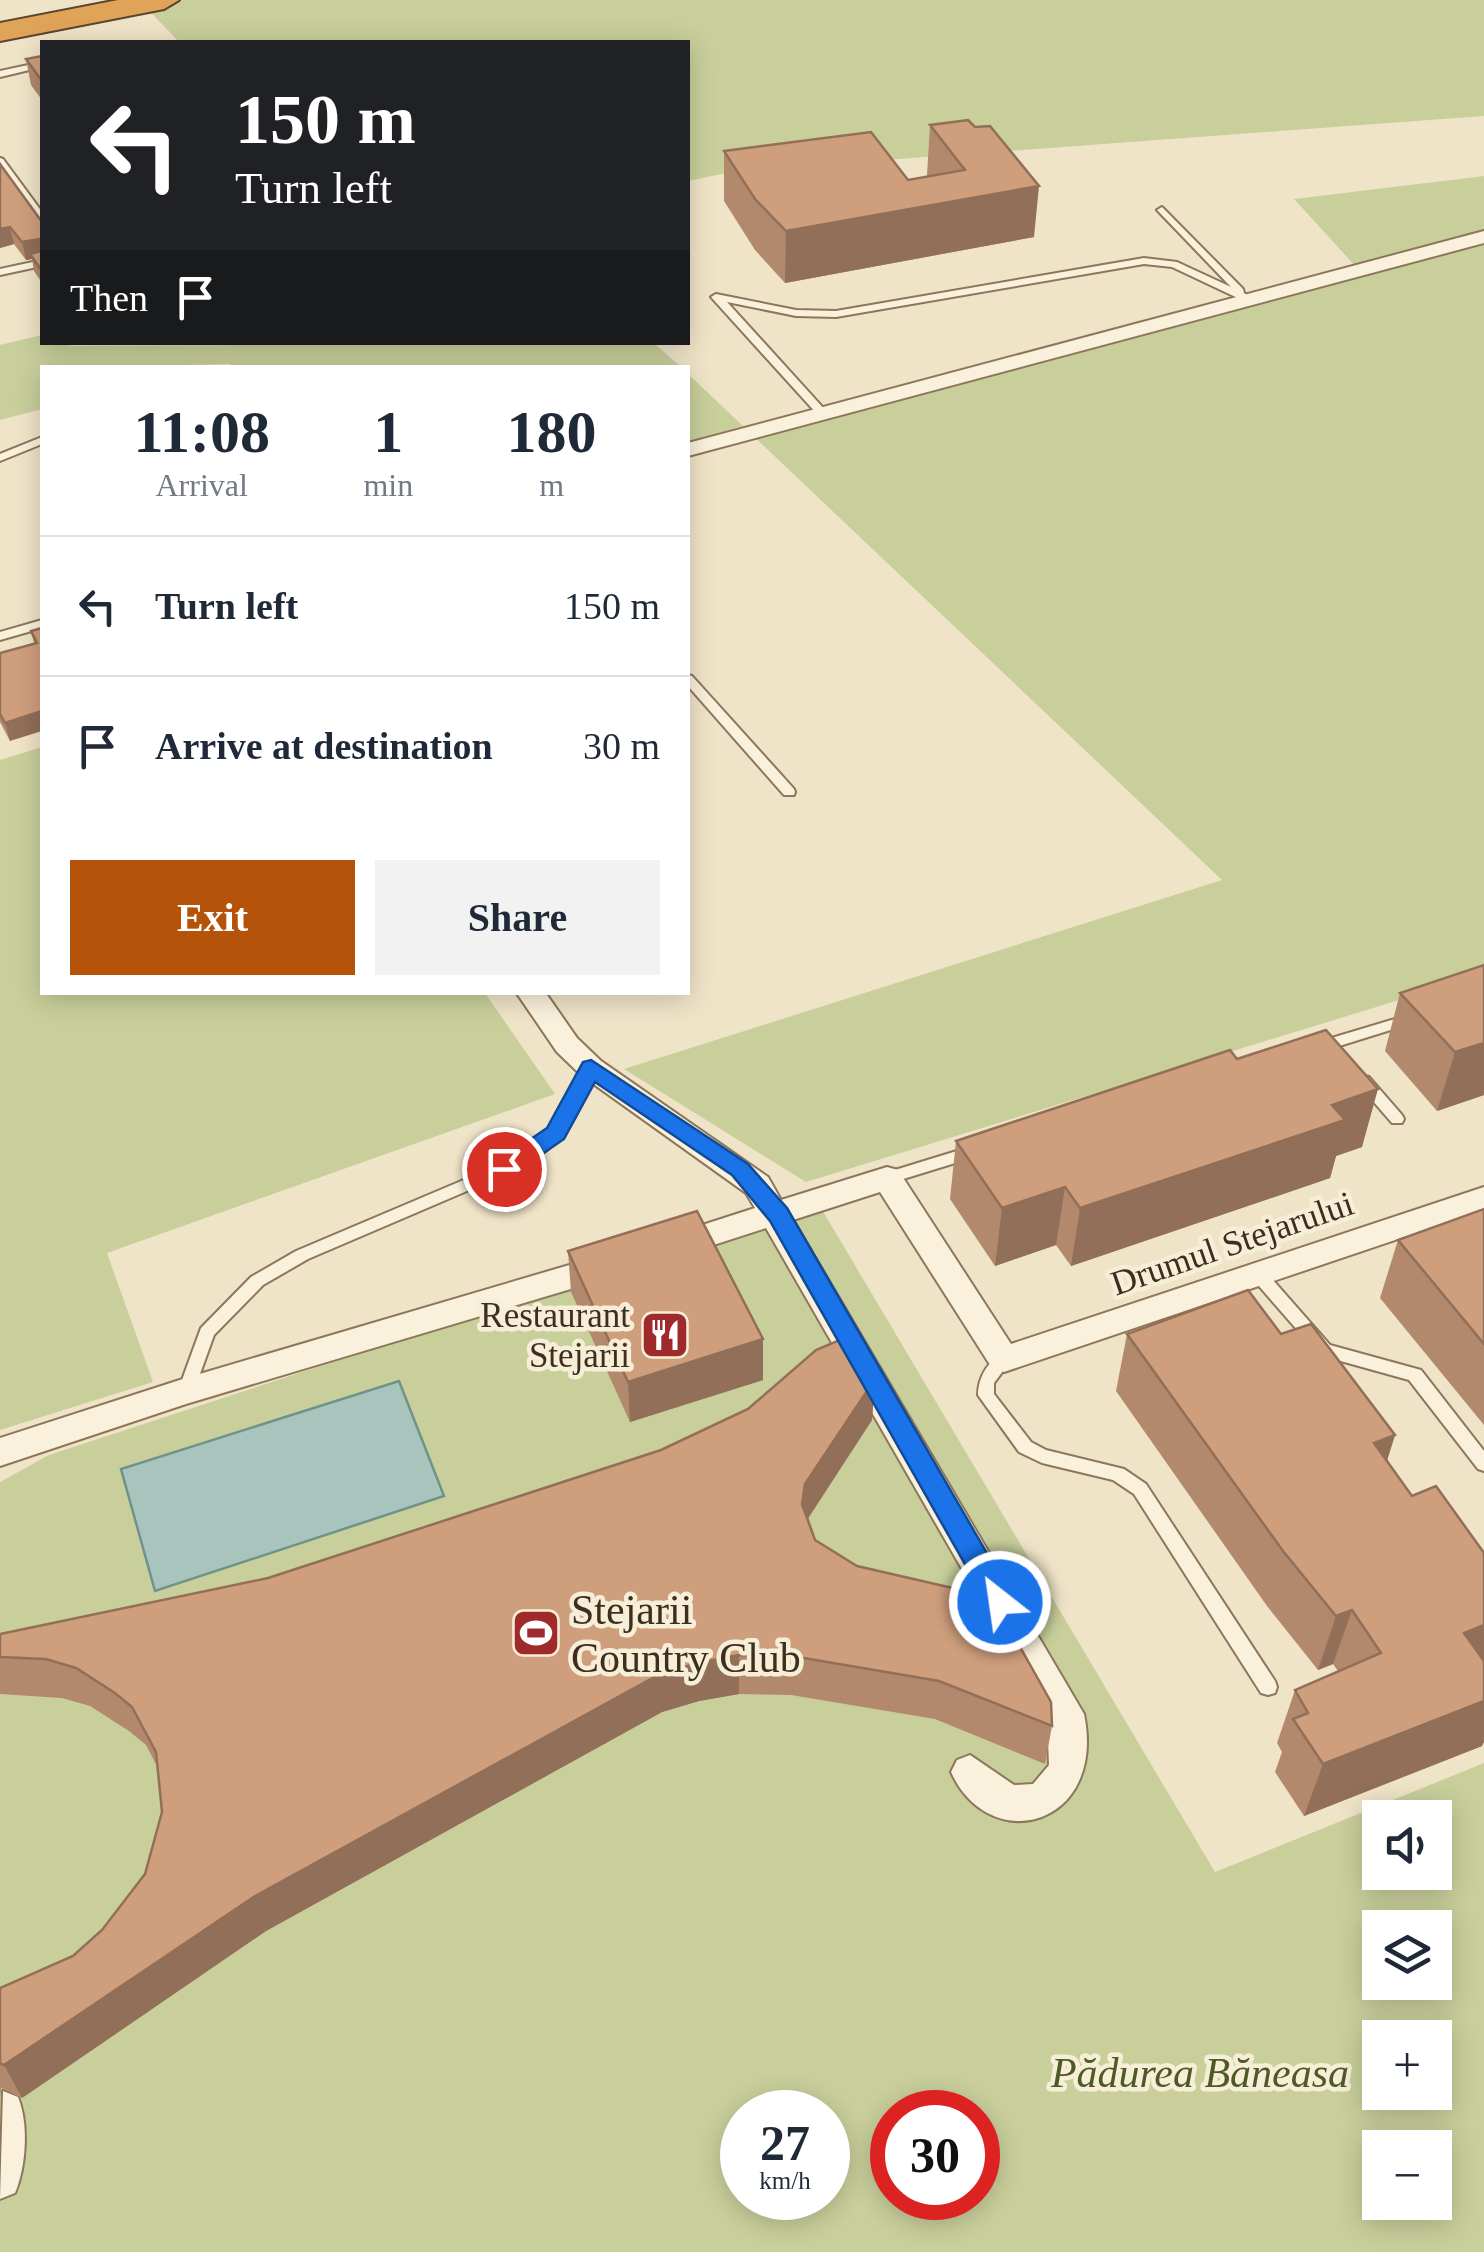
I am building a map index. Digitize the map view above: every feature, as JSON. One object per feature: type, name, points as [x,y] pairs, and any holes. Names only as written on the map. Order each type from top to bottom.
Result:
[{"type":"highway","points":[[0,19],[98,0]]},
{"type":"highway","points":[[0,32],[164,0]]},
{"type":"street","points":[[690,449],[1484,237]]},
{"type":"street","points":[[532,995],[567,1045],[591,1068],[740,1170],[778,1214],[1065,1714],[1071,1732],[1068,1774],[1060,1790],[1026,1804],[1004,1800],[982,1788],[970,1772]]},
{"type":"street","points":[[0,1452],[186,1391],[887,1178],[1004,1359]]},
{"type":"street","name":"Drumul Stejarului","points":[[1004,1359],[1484,1198]]},
{"type":"street","points":[[0,2178],[3,2112]]},
{"type":"lane","points":[[0,74],[40,65]]},
{"type":"lane","points":[[0,161],[40,215]]},
{"type":"lane","points":[[1162,210],[1246,298]]},
{"type":"lane","points":[[822,414],[716,297],[796,312],[836,314],[1144,261],[1174,264],[1246,298]]},
{"type":"lane","points":[[0,272],[40,263]]},
{"type":"lane","points":[[0,458],[40,441]]},
{"type":"lane","points":[[0,636],[40,625]]},
{"type":"lane","points":[[690,681],[789,792]]},
{"type":"lane","points":[[1295,1055],[1427,1015]]},
{"type":"lane","points":[[1332,1044],[1345,1059]]},
{"type":"lane","points":[[186,1391],[208,1332],[257,1281],[302,1256],[504,1169],[542,1146],[570,1113],[591,1068]]},
{"type":"lane","points":[[1358,1074],[1397,1120]]},
{"type":"lane","points":[[887,1178],[998,1144]]},
{"type":"lane","points":[[1258,1274],[1325,1350],[1415,1376],[1484,1464]]},
{"type":"lane","points":[[1004,1359],[986,1381],[986,1394],[1015,1436],[1042,1456],[1104,1469],[1140,1489],[1268,1687]]},
{"type":"green space","points":[[164,0],[1484,0],[1484,116],[736,171],[690,181],[690,40],[177,40],[143,4]]},
{"type":"green space","points":[[1484,176],[1484,974],[806,1182],[624,1069],[1222,880],[750,433],[1357,268],[1294,199]]},
{"type":"green space","points":[[40,335],[40,345],[73,346],[656,345],[679,365],[40,365],[40,410],[0,420],[0,345]]},
{"type":"green space","points":[[690,376],[743,426],[690,440]]},
{"type":"green space","points":[[40,748],[40,995],[486,995],[555,1094],[107,1253],[153,1382],[0,1430],[0,760]]},
{"type":"green space","name":"Stejarii Country Club","points":[[818,1203],[1215,1872],[1362,1812],[1362,1890],[1452,1890],[1452,1800],[1393,1800],[1484,1763],[1484,2252],[0,2252],[0,1482],[49,1455]]},
{"type":"water","points":[[399,1381],[444,1496],[155,1591],[121,1469]]},
{"type":"building","points":[[40,56],[40,78],[26,59]]},
{"type":"building","points":[[968,120],[975,127],[990,126],[1039,186],[786,231],[755,199],[724,151],[871,132],[908,180],[965,170],[930,125]]},
{"type":"building","points":[[0,164],[40,219],[40,239],[22,242],[10,227],[0,229]]},
{"type":"building","points":[[40,251],[40,268],[30,254]]},
{"type":"building","points":[[40,629],[40,712],[5,723],[0,714],[0,653],[37,643],[31,631]]},
{"type":"building","points":[[1484,965],[1484,1043],[1455,1052],[1400,993]]},
{"type":"building","points":[[1326,1030],[1378,1089],[1332,1105],[1345,1120],[1080,1208],[1065,1187],[1002,1208],[956,1141],[1230,1050],[1237,1059]]},
{"type":"building","points":[[1484,1209],[1484,1344],[1398,1240]]},
{"type":"building","name":"Restaurant Stejarii","points":[[697,1211],[763,1339],[628,1382],[568,1251]]},
{"type":"building","points":[[1248,1290],[1281,1334],[1311,1324],[1395,1435],[1374,1443],[1412,1496],[1436,1486],[1484,1553],[1484,1625],[1464,1633],[1484,1661],[1484,1701],[1323,1764],[1293,1719],[1308,1713],[1295,1690],[1381,1653],[1352,1610],[1336,1616],[1283,1551],[1127,1334]]},
{"type":"building","points":[[849,1336],[875,1379],[805,1484],[802,1504],[815,1540],[857,1566],[992,1597],[1051,1702],[1052,1726],[939,1681],[792,1656],[739,1655],[660,1674],[255,1896],[4,2065],[0,2063],[0,1988],[73,1956],[102,1930],[145,1874],[162,1812],[156,1752],[132,1707],[76,1668],[46,1659],[0,1657],[0,1634],[268,1578],[661,1450],[748,1409],[816,1350]]},
{"type":"place","name":"Restaurant Stejarii","points":[[665,1335]]},
{"type":"place","name":"Stejarii Country Club","points":[[536,1633]]},
{"type":"route","points":[[504,1169],[556,1134],[591,1068],[758,1185],[1000,1602]]},
{"type":"park label","name":"Pădurea Băneasa","points":[[1200,2072]]}]
